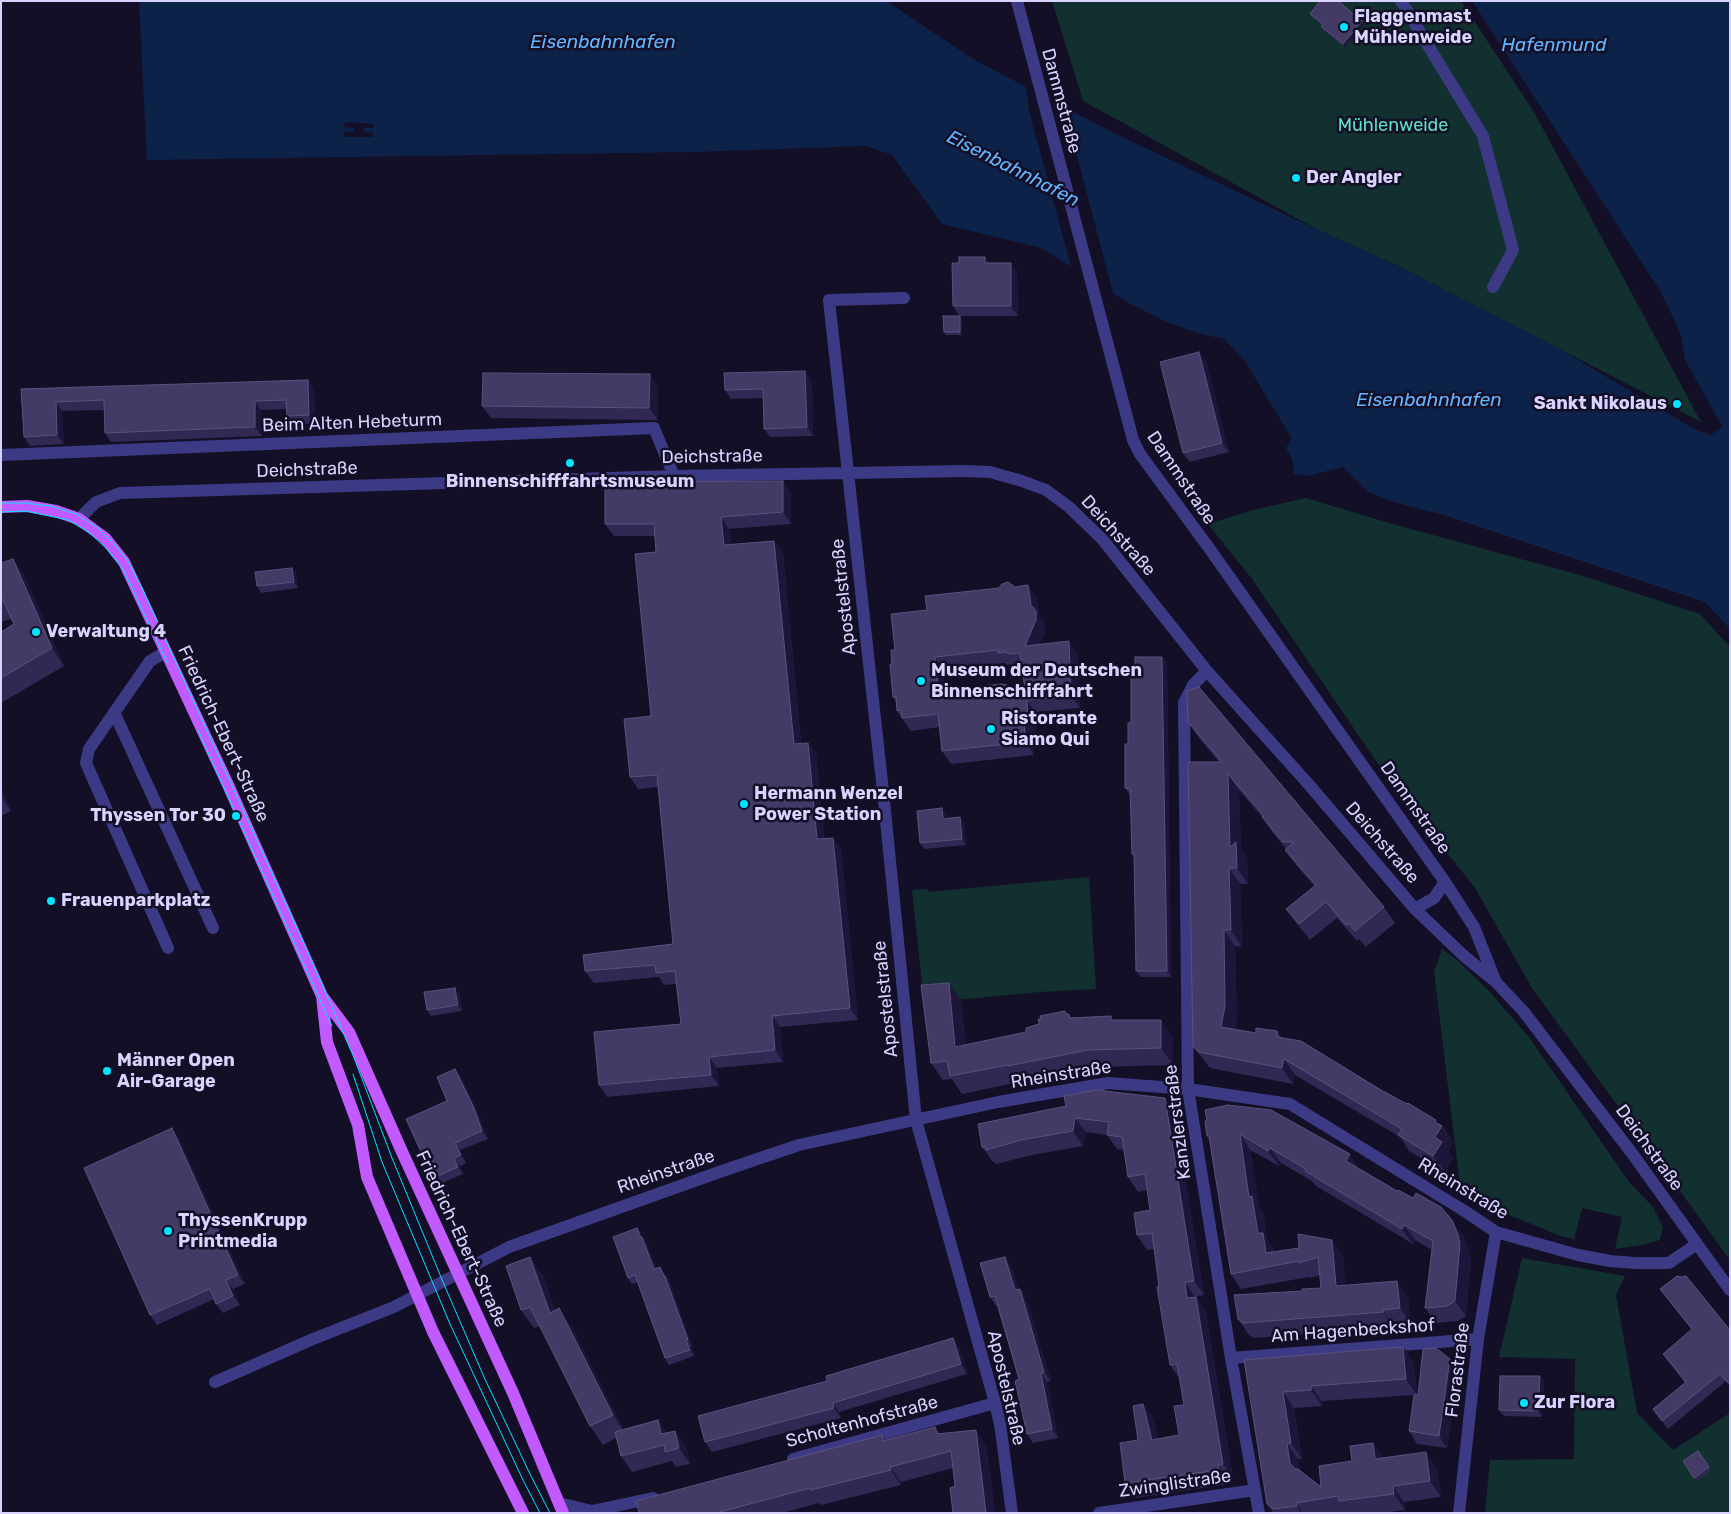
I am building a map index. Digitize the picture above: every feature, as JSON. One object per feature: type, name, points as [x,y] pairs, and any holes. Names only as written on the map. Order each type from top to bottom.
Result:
[{"type":"main road","name":"Friedrich-Ebert-Straße","points":[[1,506],[27,506],[56,511],[79,520],[105,538],[124,562],[322,996],[349,1032],[513,1393],[561,1508]]},
{"type":"main road","name":"Friedrich-Ebert-Straße","points":[[322,996],[327,1042],[358,1125],[367,1177],[433,1332],[523,1513]]},
{"type":"street","name":"Dammstraße","points":[[1017,1],[1132,440],[1140,454],[1445,882],[1474,927],[1496,982]]},
{"type":"street","points":[[1401,1],[1483,136],[1513,250],[1493,288]]},
{"type":"street","name":"Apostelstraße","points":[[904,298],[828,300],[883,790],[916,1120],[995,1403],[1000,1424],[1012,1513]]},
{"type":"street","name":"Beim Alten Hebeturm","points":[[1,455],[654,428],[674,476]]},
{"type":"street","name":"Deichstraße","points":[[79,520],[96,502],[120,493],[674,476],[963,470],[990,472],[1046,490],[1069,507],[1103,540],[1207,671],[1415,909],[1464,956],[1496,982],[1524,1012],[1550,1044],[1730,1290]]},
{"type":"street","points":[[166,652],[150,661],[89,749],[86,764],[168,948]]},
{"type":"street","name":"Kanzlerstraße","points":[[1207,671],[1193,684],[1184,703],[1188,1089],[1231,1358],[1259,1513]]},
{"type":"street","points":[[114,712],[212,928]]},
{"type":"street","name":"Dammstraße","points":[[1415,909],[1434,898],[1445,882]]},
{"type":"street","name":"Rheinstraße","points":[[215,1382],[418,1296],[509,1247],[799,1145],[998,1102],[1098,1084],[1118,1083],[1188,1089],[1290,1104],[1496,1232],[1578,1255],[1610,1261],[1669,1263],[1697,1244]]},
{"type":"street","name":"Florastraße","points":[[1459,1513],[1478,1339],[1496,1232]]},
{"type":"street","name":"Am Hagenbeckshof","points":[[1231,1358],[1478,1339]]},
{"type":"street","name":"Scholtenhofstraße","points":[[784,1462],[995,1403]]},
{"type":"street","name":"Zwinglistraße","points":[[1100,1513],[1256,1490]]},
{"type":"street","points":[[592,1512],[668,1494]]},
{"type":"street","name":"Friedrich-Ebert-Straße","points":[[561,1508],[592,1512]]},
{"type":"green space","name":"Mühlenweide","points":[[1052,1],[1461,1],[1534,112],[1701,422],[1398,266],[1320,231],[1083,101]]},
{"type":"green space","points":[[1306,498],[1389,523],[1583,576],[1700,614],[1730,647],[1730,1260],[1532,988],[1475,888],[1389,780],[1252,579],[1208,524],[1253,510]]},
{"type":"green space","points":[[1089,877],[1096,989],[1040,992],[924,1003],[912,890],[928,889],[928,892]]},
{"type":"green space","points":[[1442,949],[1457,960],[1490,992],[1529,1037],[1629,1182],[1653,1207],[1663,1227],[1660,1240],[1615,1249],[1622,1217],[1582,1208],[1574,1240],[1563,1237],[1495,1209],[1460,1185],[1434,972]]},
{"type":"green space","points":[[1522,1258],[1625,1276],[1616,1295],[1637,1413],[1673,1450],[1730,1413],[1730,1513],[1485,1513],[1490,1460],[1574,1459],[1575,1359],[1499,1357]]},
{"type":"water","name":"Eisenbahnhafen","points":[[139,1],[886,1],[973,59],[1112,132],[1398,266],[1558,348],[1696,430],[1711,435],[1722,426],[1685,360],[1681,335],[1662,294],[1472,1],[1730,1],[1730,629],[1705,602],[1447,516],[1393,502],[1368,492],[1343,467],[1308,476],[1294,474],[1292,459],[1286,448],[1292,439],[1245,361],[1224,339],[1200,334],[1164,321],[1127,302],[1041,248],[942,224],[892,155],[866,146],[696,152],[147,160]]},
{"type":"pier","points":[[1025,84],[1063,103],[1114,297],[1072,270],[1028,107]]},
{"type":"pier","points":[[345,122],[374,124],[373,128],[364,128],[364,132],[373,133],[373,137],[343,137],[344,132],[354,132],[353,128],[344,127]]},
{"type":"building","points":[[1320,1],[1338,1],[1362,21],[1343,44],[1310,14]]},
{"type":"building","points":[[959,257],[985,257],[985,263],[1011,263],[1011,306],[953,306],[952,263],[959,263]]},
{"type":"building","points":[[943,316],[960,316],[960,332],[944,332]]},
{"type":"building","points":[[1199,352],[1222,443],[1183,453],[1160,362]]},
{"type":"building","points":[[805,371],[807,427],[764,429],[763,389],[725,390],[724,373]]},
{"type":"building","points":[[483,373],[650,374],[649,408],[482,406]]},
{"type":"building","points":[[308,380],[309,415],[287,416],[286,400],[255,401],[255,427],[105,433],[104,400],[56,402],[57,435],[24,437],[21,389]]},
{"type":"building","name":"Hermann Wenzel Power Station","points":[[783,481],[783,512],[721,517],[724,545],[774,541],[794,744],[808,743],[817,839],[833,838],[850,1008],[772,1016],[775,1050],[709,1057],[711,1075],[599,1085],[594,1032],[681,1024],[675,971],[656,973],[655,965],[585,971],[583,955],[673,944],[657,775],[630,777],[624,719],[651,716],[635,554],[656,552],[654,524],[605,524],[605,482]]},
{"type":"building","points":[[13,559],[52,648],[1,678],[1,632],[14,624],[3,600],[1,600],[1,563]]},
{"type":"building","points":[[292,568],[294,582],[257,586],[255,572]]},
{"type":"building","points":[[1008,582],[1015,587],[1028,585],[1031,605],[1036,611],[1036,620],[1025,646],[1069,641],[1071,696],[1027,700],[1028,717],[1024,723],[1026,742],[942,751],[938,714],[902,718],[901,710],[897,711],[896,697],[893,697],[890,664],[892,664],[891,650],[895,650],[891,614],[927,610],[925,596],[999,588],[1002,584]],"holes":[[[998,650],[998,653],[1020,653],[1025,689],[1002,684],[972,687],[973,692],[939,696],[935,657]]]},
{"type":"building","points":[[1135,657],[1162,657],[1167,971],[1136,971],[1134,854],[1132,854],[1130,789],[1125,788],[1125,744],[1128,744],[1128,723],[1131,723],[1131,665],[1135,664]]},
{"type":"building","points":[[1199,687],[1384,907],[1355,931],[1348,923],[1346,925],[1326,902],[1299,924],[1286,909],[1316,885],[1285,850],[1294,842],[1283,842],[1262,817],[1264,816],[1228,774],[1230,847],[1236,842],[1237,868],[1229,868],[1231,930],[1224,930],[1225,1006],[1221,1027],[1256,1033],[1256,1028],[1277,1031],[1277,1037],[1301,1041],[1381,1090],[1408,1103],[1436,1120],[1435,1122],[1442,1126],[1435,1137],[1442,1142],[1433,1156],[1398,1135],[1402,1129],[1284,1059],[1282,1068],[1198,1052],[1193,1046],[1188,762],[1222,762],[1188,722],[1187,691]]},
{"type":"building","points":[[942,808],[943,819],[960,817],[962,839],[920,843],[917,811]]},
{"type":"building","points":[[949,983],[955,1047],[1026,1032],[1026,1028],[1039,1024],[1038,1019],[1041,1019],[1040,1016],[1065,1011],[1066,1014],[1069,1014],[1070,1018],[1111,1016],[1111,1020],[1161,1020],[1161,1048],[1088,1050],[950,1076],[947,1061],[931,1063],[921,985]]},
{"type":"building","points":[[455,988],[458,1005],[427,1010],[424,992]]},
{"type":"building","points":[[455,1069],[474,1108],[482,1131],[455,1143],[461,1155],[454,1158],[458,1167],[433,1178],[406,1119],[447,1101],[437,1077]]},
{"type":"building","points":[[1096,1090],[1165,1098],[1194,1281],[1185,1282],[1187,1298],[1196,1297],[1223,1464],[1218,1465],[1219,1470],[1125,1483],[1120,1443],[1138,1440],[1133,1406],[1143,1404],[1152,1440],[1179,1435],[1174,1406],[1184,1405],[1177,1364],[1170,1365],[1157,1287],[1159,1286],[1152,1233],[1137,1235],[1134,1213],[1150,1210],[1145,1174],[1128,1177],[1122,1137],[1107,1135],[1109,1122],[1075,1118],[1073,1131],[1021,1140],[986,1150],[985,1147],[982,1147],[978,1124],[1066,1106],[1064,1096]]},
{"type":"building","points":[[1228,1105],[1271,1110],[1350,1154],[1346,1161],[1397,1191],[1413,1198],[1416,1193],[1441,1207],[1452,1220],[1460,1244],[1455,1301],[1447,1306],[1425,1308],[1433,1241],[1404,1225],[1402,1229],[1305,1171],[1306,1169],[1270,1148],[1268,1151],[1240,1134],[1249,1197],[1252,1196],[1258,1233],[1263,1233],[1266,1253],[1299,1248],[1298,1234],[1332,1240],[1336,1286],[1397,1281],[1400,1308],[1383,1310],[1384,1312],[1243,1323],[1238,1319],[1234,1295],[1321,1288],[1318,1257],[1299,1263],[1299,1261],[1231,1274],[1205,1121],[1207,1121],[1205,1110]]},
{"type":"building","name":"ThyssenKrupp Printmedia","points":[[172,1128],[238,1275],[226,1280],[233,1296],[216,1304],[210,1289],[150,1315],[84,1168]]},
{"type":"building","points":[[637,1228],[654,1269],[660,1267],[665,1276],[690,1350],[665,1358],[635,1275],[628,1278],[613,1237]]},
{"type":"building","points":[[530,1257],[550,1313],[559,1308],[613,1415],[590,1426],[530,1307],[521,1310],[506,1266]]},
{"type":"building","points":[[1005,1257],[1015,1290],[1020,1289],[1044,1372],[1041,1373],[1052,1429],[1027,1434],[1015,1381],[1019,1379],[995,1296],[990,1297],[980,1263]]},
{"type":"building","points":[[1677,1276],[1686,1276],[1730,1330],[1730,1385],[1720,1374],[1662,1421],[1653,1409],[1686,1382],[1663,1354],[1692,1329],[1660,1289]]},
{"type":"building","points":[[953,1338],[961,1364],[833,1403],[834,1408],[705,1442],[698,1416],[827,1381],[826,1376]]},
{"type":"building","points":[[1403,1347],[1406,1379],[1311,1386],[1311,1390],[1283,1392],[1291,1443],[1287,1443],[1290,1463],[1295,1469],[1298,1469],[1321,1487],[1319,1466],[1352,1461],[1350,1446],[1373,1443],[1375,1459],[1426,1452],[1430,1481],[1393,1486],[1394,1494],[1339,1501],[1338,1496],[1296,1503],[1297,1506],[1273,1509],[1267,1504],[1244,1360]]},
{"type":"building","points":[[1436,1348],[1450,1359],[1439,1436],[1409,1431],[1414,1395],[1418,1395],[1423,1349]]},
{"type":"building","name":"Zur Flora","points":[[1500,1376],[1540,1376],[1538,1411],[1499,1410]]},
{"type":"building","points":[[658,1420],[661,1434],[675,1431],[679,1448],[665,1452],[664,1445],[621,1456],[615,1432]]},
{"type":"building","points":[[935,1427],[937,1434],[976,1430],[986,1513],[953,1513],[950,1488],[955,1486],[951,1451],[890,1467],[891,1470],[811,1490],[810,1488],[716,1513],[639,1513],[636,1501],[882,1435],[883,1441]]},
{"type":"building","points":[[1698,1451],[1709,1467],[1694,1478],[1683,1461]]},
{"type":"tram line","points":[[1,503],[51,506],[76,514],[99,529],[128,561],[306,948],[353,1055],[392,1158],[484,1377],[550,1513]]},
{"type":"tram line","points":[[1,512],[26,511],[68,520],[90,533],[108,550],[123,569],[168,664]]},
{"type":"tram line","points":[[198,730],[332,1026]]},
{"type":"tram line","points":[[353,1074],[382,1162],[450,1324],[540,1513]]},
{"type":"place","name":"Flaggenmast Mühlenweide","points":[[1344,27]]},
{"type":"place","name":"Der Angler","points":[[1296,178]]},
{"type":"place","name":"Sankt Nikolaus","points":[[1677,404]]},
{"type":"place","name":"Binnenschifffahrtsmuseum","points":[[570,463]]},
{"type":"place","name":"Verwaltung 4","points":[[36,632]]},
{"type":"place","name":"Museum der Deutschen Binnenschifffahrt","points":[[921,681]]},
{"type":"place","name":"Ristorante Siamo Qui","points":[[991,729]]},
{"type":"place","name":"Hermann Wenzel Power Station","points":[[744,804]]},
{"type":"place","name":"Thyssen Tor 30","points":[[236,816]]},
{"type":"place","name":"Frauenparkplatz","points":[[51,901]]},
{"type":"place","name":"Männer Open Air-Garage","points":[[107,1071]]},
{"type":"place","name":"ThyssenKrupp Printmedia","points":[[168,1231]]},
{"type":"place","name":"Zur Flora","points":[[1524,1403]]},
{"type":"water label","name":"Hafenmund","points":[[1554,46]]}]
